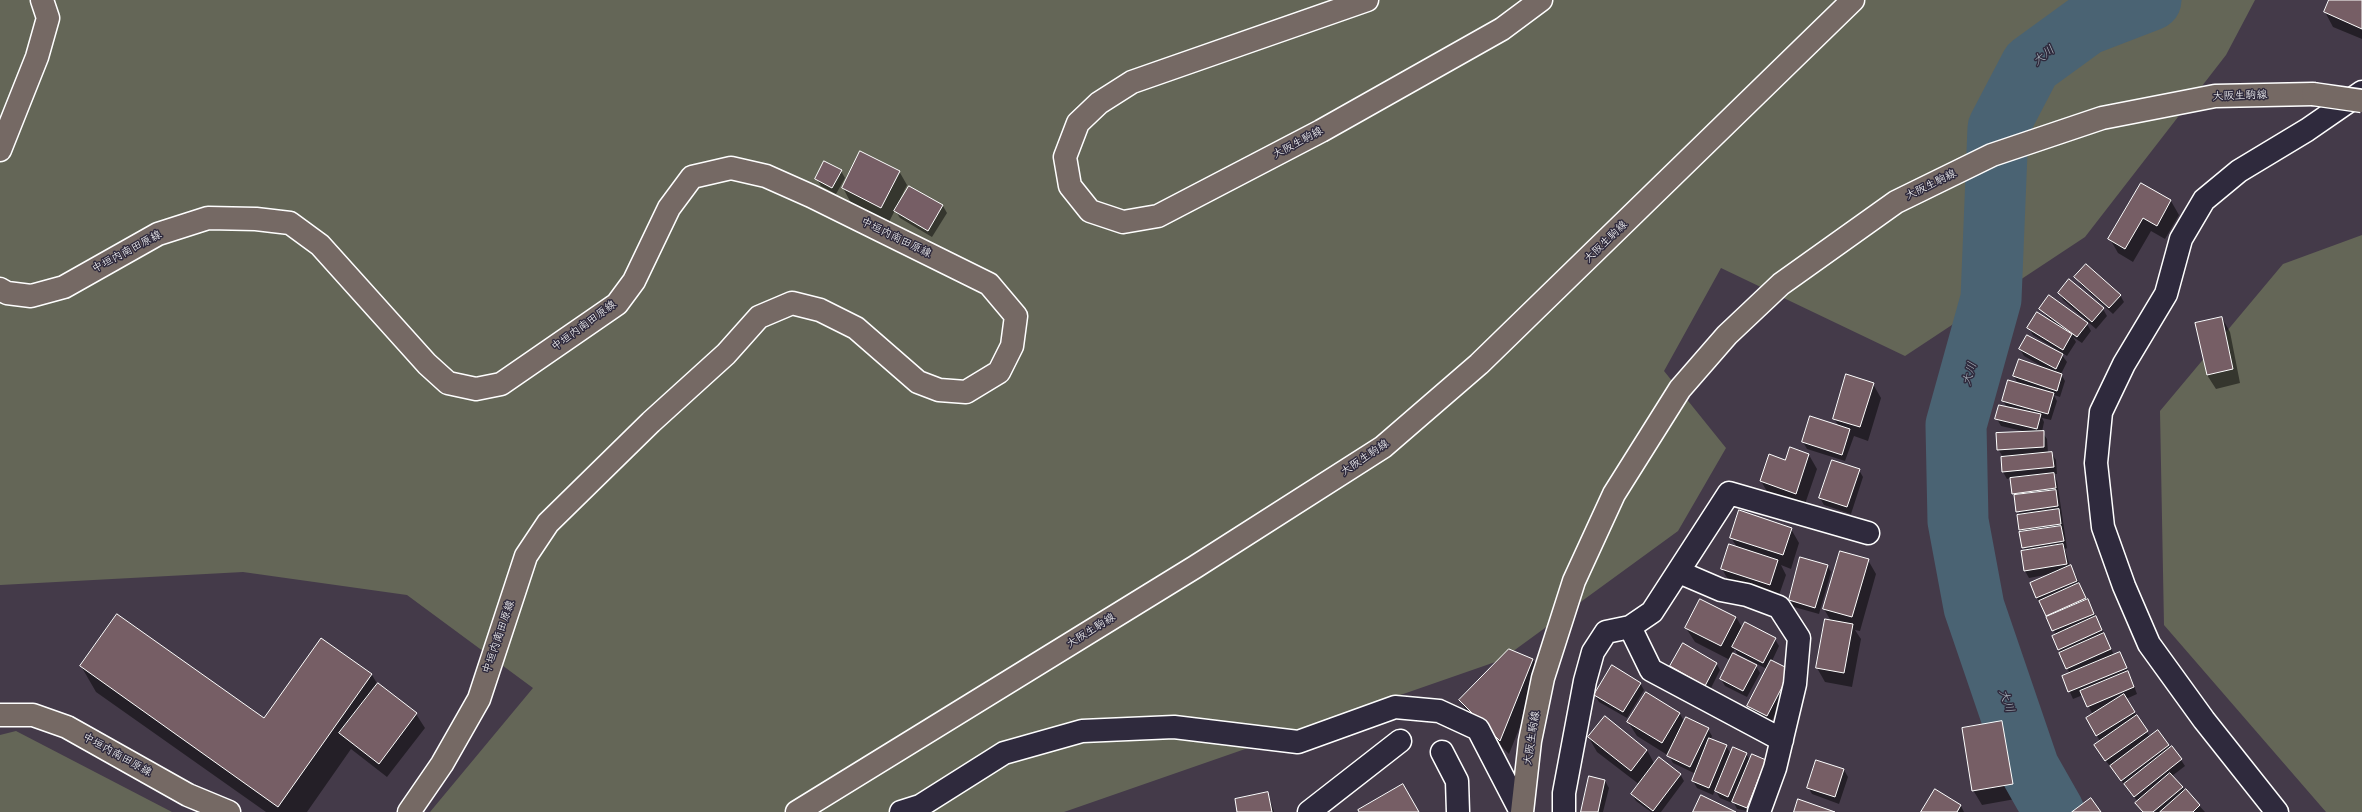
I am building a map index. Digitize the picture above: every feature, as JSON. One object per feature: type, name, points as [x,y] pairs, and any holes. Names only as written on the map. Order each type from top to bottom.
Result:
[{"type":"main road","points":[[0,150],[37,56],[48,18],[42,0]]},
{"type":"main road","name":"大阪生駒線","points":[[1367,0],[1132,82],[1118,90],[1099,103],[1078,123],[1065,157],[1070,186],[1090,211],[1124,222],[1158,216],[1328,127],[1502,29],[1542,0]]},
{"type":"main road","name":"大阪生駒線","points":[[797,812],[1195,567],[1383,447],[1479,364],[1853,0]]},
{"type":"main road","name":"大阪生駒線","points":[[1521,812],[1530,741],[1543,678],[1574,581],[1614,494],[1680,389],[1727,335],[1781,284],[1896,202],[1992,155],[2102,118],[2215,96],[2313,94],[2362,101]]},
{"type":"main road","name":"中垣内南田原線","points":[[0,289],[6,293],[31,296],[64,287],[158,234],[208,218],[256,219],[290,223],[320,245],[427,364],[448,383],[476,389],[501,384],[617,304],[634,281],[669,208],[692,178],[731,168],[766,176],[811,196],[989,284],[1016,316],[1012,346],[999,372],[966,392],[939,390],[918,382],[856,328],[820,310],[792,302],[759,317],[726,354],[651,422],[548,523],[526,556],[479,698],[442,764],[409,812]]},
{"type":"main road","name":"中垣内南田原線","points":[[0,715],[33,715],[67,727],[188,795],[229,812]]},
{"type":"street","points":[[2277,812],[2204,720],[2149,644],[2124,586],[2103,527],[2096,463],[2101,412],[2124,364],[2166,294],[2181,239],[2204,200],[2239,171],[2307,130],[2362,92]]},
{"type":"street","points":[[1564,812],[1564,793],[1585,681],[1593,652],[1606,632],[1630,627],[1652,612],[1729,493],[1868,533]]},
{"type":"street","points":[[1679,572],[1721,590],[1747,595],[1779,607],[1799,638],[1795,684],[1775,768],[1759,812]]},
{"type":"street","points":[[1630,627],[1651,670],[1782,740]]},
{"type":"street","points":[[901,812],[920,806],[1004,753],[1082,731],[1174,727],[1298,742],[1395,707],[1439,711],[1478,729],[1521,812]]},
{"type":"street","points":[[1309,812],[1400,741]]},
{"type":"street","points":[[1442,752],[1456,781],[1458,812]]},
{"type":"green space","points":[[0,0],[2255,0],[2226,55],[2085,237],[1905,356],[1721,268],[1664,371],[1726,448],[1678,531],[1501,660],[1064,812],[430,812],[533,688],[407,595],[243,572],[0,585]]},
{"type":"green space","points":[[2362,235],[2362,812],[2326,812],[2164,625],[2160,411],[2283,264]]},
{"type":"green space","points":[[16,731],[172,812],[0,812],[0,735]]},
{"type":"building","points":[[2329,0],[2362,0],[2362,29],[2324,12]]},
{"type":"building","points":[[860,151],[900,171],[881,208],[842,188]]},
{"type":"building","points":[[824,161],[842,170],[832,188],[815,179]]},
{"type":"building","points":[[2141,183],[2171,200],[2157,226],[2143,218],[2125,249],[2108,239]]},
{"type":"building","points":[[909,186],[943,205],[928,231],[894,211]]},
{"type":"building","points":[[2086,264],[2121,295],[2109,308],[2074,277]]},
{"type":"building","points":[[2069,279],[2104,308],[2092,322],[2058,293]]},
{"type":"building","points":[[2049,295],[2088,323],[2077,337],[2039,309]]},
{"type":"building","points":[[2037,312],[2072,334],[2063,350],[2027,328]]},
{"type":"building","points":[[2222,317],[2233,369],[2207,375],[2195,323]]},
{"type":"building","points":[[2027,335],[2063,354],[2056,369],[2019,349]]},
{"type":"building","points":[[2019,359],[2062,374],[2057,391],[2013,376]]},
{"type":"building","points":[[1846,374],[1874,383],[1860,427],[1833,419]]},
{"type":"building","points":[[2008,380],[2054,393],[2048,414],[2002,401]]},
{"type":"building","points":[[1999,405],[2041,414],[2037,429],[1995,419]]},
{"type":"building","points":[[1810,416],[1850,429],[1842,455],[1802,442]]},
{"type":"building","points":[[2044,431],[2044,447],[1997,450],[1996,433]]},
{"type":"building","points":[[1790,447],[1809,454],[1796,494],[1760,481],[1769,454],[1785,460]]},
{"type":"building","points":[[2052,452],[2054,467],[2002,472],[2001,457]]},
{"type":"building","points":[[1832,460],[1860,469],[1847,507],[1819,498]]},
{"type":"building","points":[[2054,473],[2056,488],[2012,494],[2010,478]]},
{"type":"building","points":[[2056,490],[2058,506],[2016,512],[2014,495]]},
{"type":"building","points":[[2059,509],[2061,524],[2019,530],[2017,515]]},
{"type":"building","points":[[1739,510],[1792,528],[1783,555],[1730,538]]},
{"type":"building","points":[[2061,526],[2064,541],[2022,548],[2019,532]]},
{"type":"building","points":[[1729,544],[1778,560],[1770,585],[1721,569]]},
{"type":"building","points":[[2063,544],[2067,564],[2024,571],[2021,551]]},
{"type":"building","points":[[1840,551],[1869,559],[1852,617],[1823,609]]},
{"type":"building","points":[[1800,557],[1828,565],[1815,608],[1789,600]]},
{"type":"building","points":[[2071,565],[2077,581],[2036,598],[2030,583]]},
{"type":"building","points":[[2079,583],[2086,598],[2046,616],[2039,601]]},
{"type":"building","points":[[1700,599],[1736,617],[1721,646],[1685,628]]},
{"type":"building","points":[[2088,599],[2094,614],[2052,631],[2046,617]]},
{"type":"building","points":[[117,614],[264,718],[321,638],[372,674],[278,807],[80,666]]},
{"type":"building","points":[[2096,616],[2102,630],[2058,650],[2052,636]]},
{"type":"building","points":[[1825,619],[1853,624],[1844,673],[1816,668]]},
{"type":"building","points":[[1745,622],[1776,638],[1763,663],[1732,647]]},
{"type":"building","points":[[2104,633],[2111,649],[2066,669],[2059,653]]},
{"type":"building","points":[[1683,643],[1717,663],[1705,686],[1670,666]]},
{"type":"building","points":[[1509,649],[1533,659],[1500,741],[1459,700]]},
{"type":"building","points":[[2120,652],[2127,668],[2068,692],[2062,676]]},
{"type":"building","points":[[1733,653],[1757,665],[1743,691],[1720,679]]},
{"type":"building","points":[[1771,660],[1791,670],[1767,716],[1747,706]]},
{"type":"building","points":[[1612,665],[1641,683],[1623,712],[1594,695]]},
{"type":"building","points":[[2128,671],[2134,687],[2087,707],[2080,691]]},
{"type":"building","points":[[378,683],[417,713],[379,764],[339,733]]},
{"type":"building","points":[[1646,692],[1680,713],[1662,743],[1627,722]]},
{"type":"building","points":[[2124,694],[2135,712],[2096,736],[2086,718]]},
{"type":"building","points":[[2137,715],[2148,731],[2105,761],[2094,745]]},
{"type":"building","points":[[1605,716],[1647,750],[1631,771],[1588,737]]},
{"type":"building","points":[[1686,717],[1709,728],[1690,767],[1667,756]]},
{"type":"building","points":[[2002,721],[2013,784],[1972,791],[1962,728]]},
{"type":"building","points":[[2158,730],[2169,745],[2121,781],[2110,766]]},
{"type":"building","points":[[1709,738],[1727,745],[1709,788],[1692,781]]},
{"type":"building","points":[[2172,746],[2182,759],[2134,797],[2124,784]]},
{"type":"building","points":[[1733,747],[1747,753],[1728,797],[1715,791]]},
{"type":"building","points":[[1752,754],[1766,760],[1747,808],[1732,802]]},
{"type":"building","points":[[1659,757],[1681,774],[1653,811],[1631,794]]},
{"type":"building","points":[[1816,760],[1844,769],[1835,797],[1807,788]]},
{"type":"building","points":[[2170,773],[2183,787],[2153,812],[2143,812],[2135,803]]},
{"type":"building","points":[[1589,776],[1605,780],[1598,812],[1581,812]]},
{"type":"building","points":[[1403,784],[1419,812],[1359,812],[1358,810]]},
{"type":"building","points":[[1935,789],[1961,805],[1957,812],[1921,812]]},
{"type":"building","points":[[2186,789],[2200,805],[2193,812],[2160,812]]},
{"type":"building","points":[[1268,792],[1272,812],[1237,812],[1235,799]]},
{"type":"building","points":[[1701,795],[1736,812],[1693,812]]},
{"type":"building","points":[[2091,798],[2101,812],[2072,812]]},
{"type":"building","points":[[1798,799],[1835,812],[1794,812]]},
{"type":"waterway","name":"大川","points":[[2054,812],[2029,768],[1974,607],[1958,521],[1956,425],[1991,299],[1998,128],[2031,65],[2086,25],[2151,0]]}]
